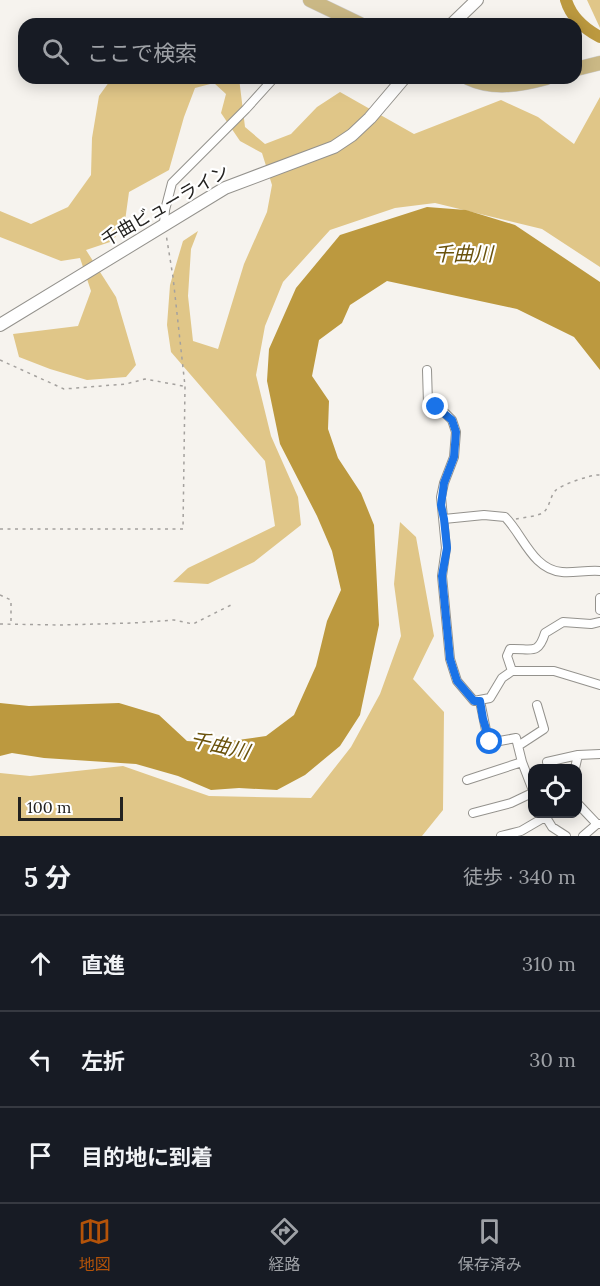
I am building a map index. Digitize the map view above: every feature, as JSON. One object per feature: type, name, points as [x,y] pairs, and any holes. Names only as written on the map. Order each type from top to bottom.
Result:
[{"type":"main road","points":[[310,0],[348,18]]},
{"type":"main road","points":[[582,68],[600,63]]},
{"type":"main road","points":[[488,84],[495,86],[520,84]]},
{"type":"street","points":[[458,18],[477,0]]},
{"type":"street","points":[[164,224],[168,192],[172,183],[269,84]]},
{"type":"street","name":"千曲ビューライン","points":[[0,325],[225,188],[334,147],[352,135],[370,118],[399,84]]},
{"type":"street","points":[[427,370],[426,387],[429,404],[452,420],[456,432],[454,457],[441,497],[447,548],[442,576],[450,659],[457,681],[474,701],[490,698],[502,678],[512,671],[554,671],[600,685]]},
{"type":"street","points":[[444,519],[484,514],[505,518],[538,561],[546,567],[564,572],[600,571]]},
{"type":"street","points":[[600,598],[600,610]]},
{"type":"street","points":[[512,671],[507,656],[510,649],[537,648],[542,643],[544,633],[563,622],[591,624],[600,622]]},
{"type":"street","points":[[480,701],[488,740],[494,742],[514,737],[528,778]]},
{"type":"street","points":[[518,746],[544,729],[537,705]]},
{"type":"street","points":[[547,762],[578,755],[600,754]]},
{"type":"street","points":[[576,764],[578,755]]},
{"type":"street","points":[[467,780],[522,762]]},
{"type":"street","points":[[473,813],[511,803],[528,795]]},
{"type":"street","points":[[582,808],[598,824],[583,836]]},
{"type":"street","points":[[501,836],[521,831],[540,818]]},
{"type":"street","points":[[546,818],[559,835]]},
{"type":"path","points":[[0,529],[183,529],[185,386],[175,287],[164,224]]},
{"type":"path","points":[[0,360],[64,389],[126,384],[145,379],[185,386]]},
{"type":"path","points":[[510,522],[542,513],[553,493],[560,487],[586,476],[600,475]]},
{"type":"path","points":[[0,595],[11,600],[11,624]]},
{"type":"path","points":[[0,624],[81,624],[174,620],[193,624],[231,605]]},
{"type":"shaded area","points":[[587,0],[600,0],[600,28]]},
{"type":"shaded area","points":[[108,84],[210,84],[195,88],[169,170],[129,192],[125,221],[113,241],[86,250],[116,297],[136,365],[126,377],[87,380],[19,357],[13,334],[78,326],[91,291],[80,258],[61,261],[0,237],[0,211],[31,224],[68,207],[91,175],[92,138],[99,96]]},
{"type":"shaded area","points":[[215,84],[240,84],[245,127],[265,144],[291,134],[317,107],[340,92],[414,134],[501,100],[538,117],[574,144],[600,97],[600,267],[542,229],[435,203],[395,208],[330,230],[283,282],[265,326],[256,375],[271,436],[298,497],[301,525],[254,562],[208,584],[173,582],[188,568],[275,526],[265,461],[171,352],[167,325],[170,285],[183,241],[198,231],[191,249],[188,296],[193,341],[218,349],[244,264],[267,212],[272,185],[262,153],[240,141],[221,113],[226,94]]},
{"type":"shaded area","points":[[400,522],[416,537],[434,636],[413,679],[444,712],[443,810],[422,836],[0,836],[0,773],[30,776],[123,766],[209,796],[311,798],[351,747],[380,694],[401,636],[394,584]]},
{"type":"water","name":"千曲川","points":[[427,207],[466,210],[515,225],[600,282],[600,370],[574,337],[517,309],[387,281],[350,305],[342,323],[319,340],[312,376],[329,401],[328,429],[338,458],[361,493],[374,525],[379,625],[360,715],[340,746],[305,775],[277,790],[239,788],[211,790],[178,776],[136,764],[44,758],[12,753],[0,756],[0,703],[29,706],[119,703],[159,715],[187,741],[216,743],[266,736],[294,715],[316,666],[327,621],[341,590],[332,551],[317,516],[280,444],[267,381],[269,349],[296,288],[340,235]]},
{"type":"waterway","points":[[566,0],[576,18]]},
{"type":"waterway","points":[[582,24],[600,37]]},
{"type":"route","points":[[436,407],[452,420],[456,432],[454,457],[441,497],[447,548],[442,576],[446,598],[450,659],[457,681],[463,690],[474,701],[480,701],[490,742]]}]
